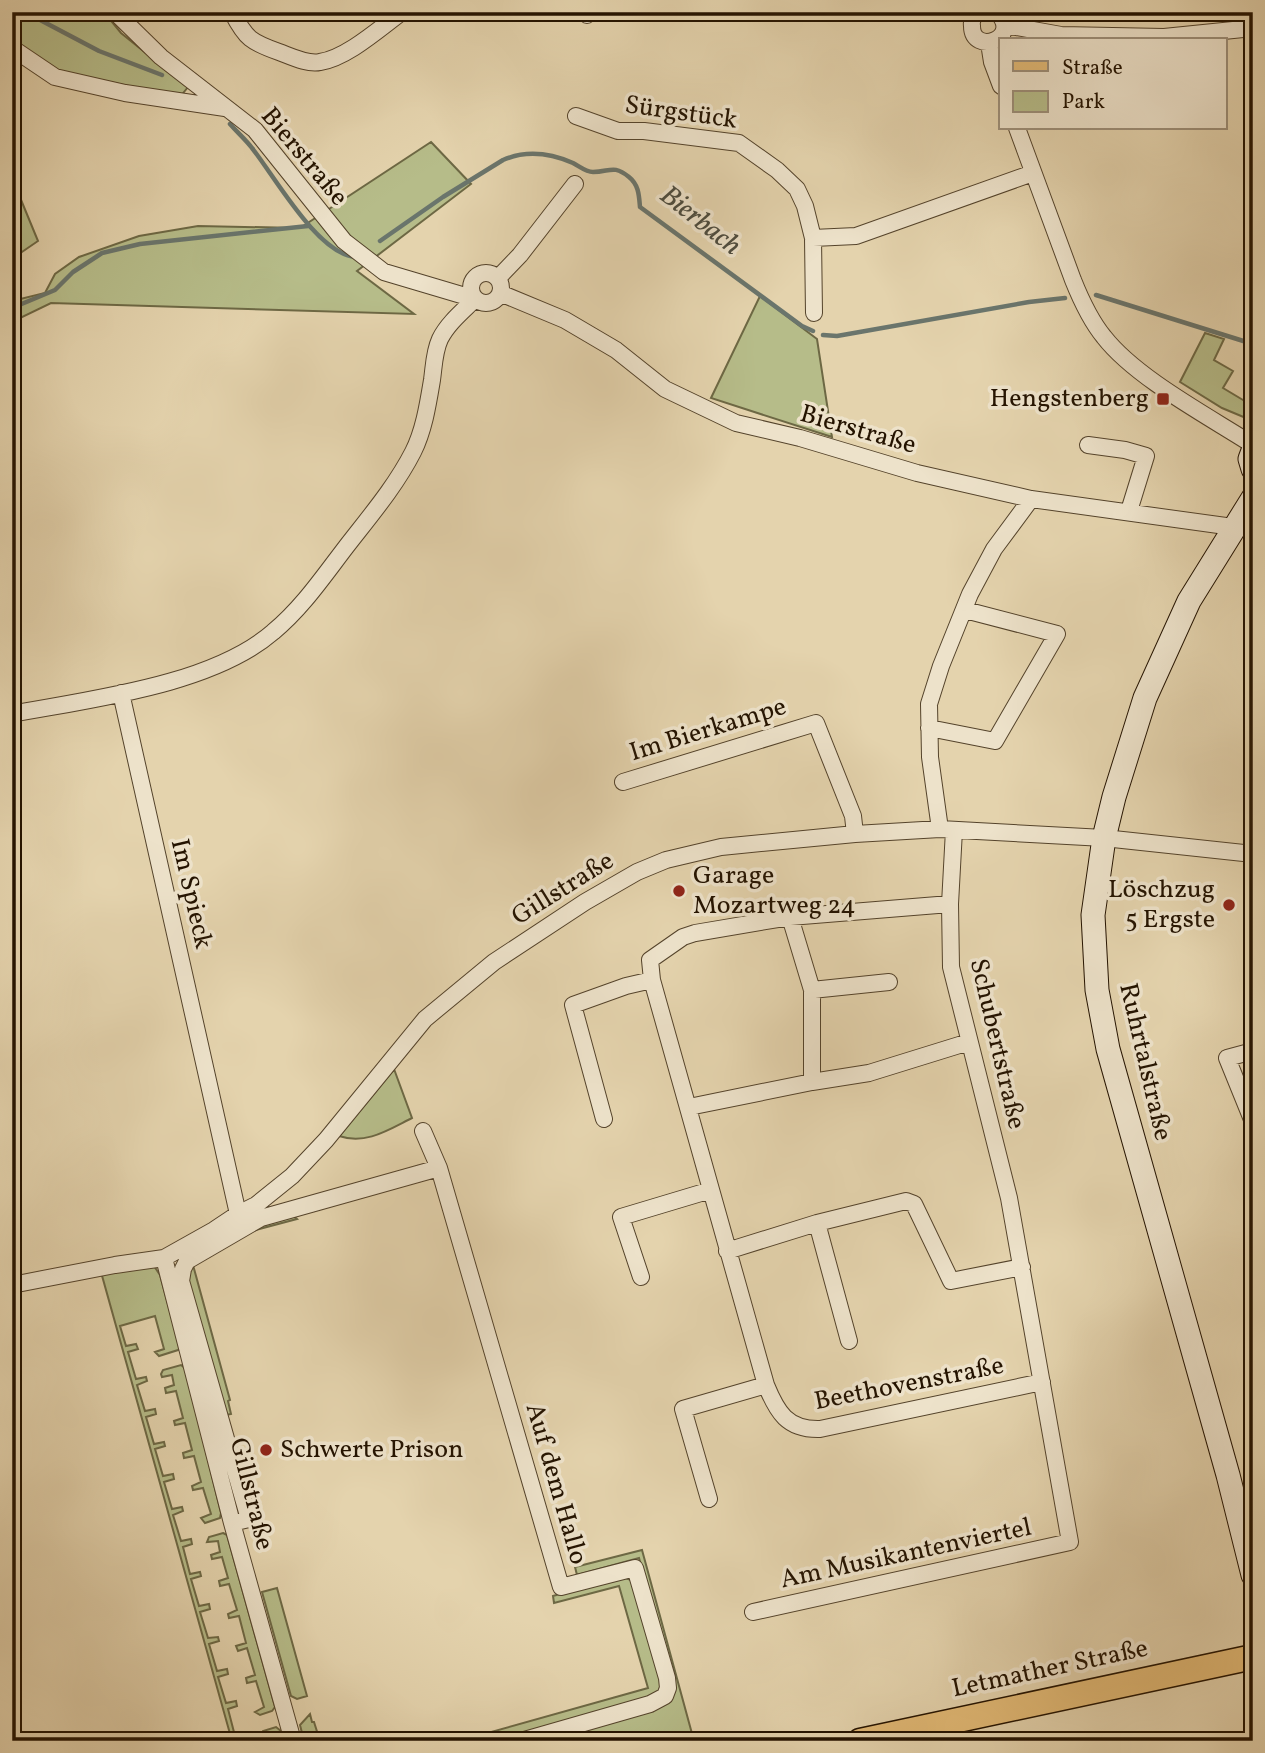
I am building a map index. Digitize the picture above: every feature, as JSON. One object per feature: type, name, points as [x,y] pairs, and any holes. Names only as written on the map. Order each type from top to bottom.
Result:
[{"type":"main road","points":[[1253,451],[1250,459],[1253,469]]},
{"type":"main road","name":"Ruhrtalstraße","points":[[1253,498],[1189,601],[1145,698],[1104,838],[1093,915],[1097,990],[1108,1049],[1228,1475],[1253,1575]]},
{"type":"main road","name":"Letmather Straße","points":[[860,1741],[1253,1657]]},
{"type":"street","name":"Bierstraße","points":[[115,12],[161,57],[255,130],[344,241],[384,272],[475,299]]},
{"type":"street","points":[[232,12],[242,32],[251,42],[291,57],[318,63],[339,56],[402,12]]},
{"type":"street","points":[[976,13],[971,29],[974,36],[989,43],[999,38]]},
{"type":"street","points":[[1000,38],[1001,19],[1061,35],[1164,37],[1253,29]]},
{"type":"street","points":[[989,43],[999,81]]},
{"type":"street","points":[[12,48],[55,77],[125,93],[227,109]]},
{"type":"street","name":"Sürgstück","points":[[576,116],[618,131],[644,131],[739,143],[777,170],[797,189],[806,206],[813,237],[814,313]]},
{"type":"street","points":[[1018,130],[1082,301],[1104,338],[1129,363],[1253,445]]},
{"type":"street","points":[[813,237],[856,236],[1033,173]]},
{"type":"street","points":[[499,286],[487,273],[477,276],[471,285],[475,299],[489,303],[520,255],[575,184]]},
{"type":"street","name":"Bierstraße","points":[[499,286],[616,350],[665,389],[736,423],[800,438],[917,473],[1031,499],[1233,527]]},
{"type":"street","points":[[12,714],[121,693],[188,676],[219,665],[272,634],[295,611],[380,505],[399,477],[414,450],[424,422],[439,341],[446,328],[475,299]]},
{"type":"street","points":[[1088,445],[1146,456],[1129,511]]},
{"type":"street","name":"Schubertstraße","points":[[1031,499],[994,549],[970,594],[941,666],[929,704],[930,757],[947,830],[951,967],[1009,1198],[1070,1542]]},
{"type":"street","points":[[929,728],[995,741],[1057,634],[965,610]]},
{"type":"street","name":"Im Spieck","points":[[121,693],[238,1214]]},
{"type":"street","name":"Im Bierkampe","points":[[623,782],[816,723],[853,816],[855,834]]},
{"type":"street","name":"Gillstraße","points":[[12,1285],[164,1258],[256,1206],[292,1176],[326,1140],[425,1019],[494,962],[585,902],[637,872],[666,860],[721,847],[855,834],[947,830],[1104,838],[1253,854]]},
{"type":"street","points":[[812,1082],[811,990],[790,918],[950,904]]},
{"type":"street","name":"Beethovenstraße","points":[[790,918],[695,933],[684,937],[650,960],[652,980],[727,1251],[766,1385],[775,1406],[785,1419],[808,1430],[820,1429],[1042,1382]]},
{"type":"street","points":[[1253,938],[1253,952]]},
{"type":"street","points":[[604,1119],[572,1005],[652,980]]},
{"type":"street","points":[[811,990],[889,982]]},
{"type":"street","points":[[689,1107],[869,1073],[969,1042]]},
{"type":"street","points":[[1253,1051],[1227,1058],[1253,1122]]},
{"type":"street","name":"Auf dem Hallo","points":[[423,1131],[439,1168],[561,1587],[635,1567],[667,1678],[665,1696],[650,1704],[521,1741]]},
{"type":"street","points":[[228,1473],[220,1417],[181,1281],[187,1261],[261,1218],[439,1168]]},
{"type":"street","points":[[641,1277],[621,1216],[711,1190]]},
{"type":"street","points":[[727,1251],[817,1223],[906,1201],[914,1204],[951,1281],[1022,1267]]},
{"type":"street","points":[[817,1223],[849,1341]]},
{"type":"street","name":"Gillstraße","points":[[164,1258],[228,1473],[232,1523],[293,1741]]},
{"type":"street","points":[[709,1499],[683,1409],[766,1385]]},
{"type":"street","name":"Am Musikantenviertel","points":[[753,1612],[1070,1542]]},
{"type":"green space","points":[[12,12],[104,12],[121,33],[188,87],[180,97],[58,71],[12,40]]},
{"type":"green space","points":[[431,142],[471,184],[357,271],[414,314],[51,303],[12,322],[12,301],[45,293],[55,274],[79,257],[139,236],[198,226],[300,228]]},
{"type":"green space","points":[[12,178],[38,241],[16,256],[12,248]]},
{"type":"green space","points":[[760,296],[817,339],[832,437],[711,398]]},
{"type":"green space","points":[[1205,333],[1224,339],[1214,360],[1233,371],[1223,388],[1253,406],[1253,421],[1222,408],[1180,382]]},
{"type":"green space","points":[[394,1069],[412,1118],[368,1137],[358,1139],[339,1136]]},
{"type":"green space","points":[[291,1214],[297,1219],[248,1232],[193,1265],[230,1400],[231,1414],[226,1415],[223,1414],[185,1274],[191,1265],[216,1246],[249,1230]]},
{"type":"green space","points":[[154,1266],[160,1275],[180,1348],[159,1356],[155,1352],[164,1349],[155,1316],[120,1326],[126,1346],[136,1344],[138,1349],[128,1352],[136,1379],[146,1377],[147,1381],[137,1385],[145,1411],[155,1409],[156,1414],[146,1417],[154,1444],[164,1442],[165,1446],[155,1449],[163,1476],[173,1474],[174,1479],[164,1482],[172,1509],[182,1507],[183,1511],[173,1515],[181,1541],[191,1539],[192,1544],[183,1547],[190,1574],[200,1572],[201,1576],[191,1579],[199,1606],[209,1604],[210,1609],[200,1612],[208,1638],[218,1637],[219,1641],[209,1644],[217,1671],[227,1669],[228,1674],[218,1677],[226,1703],[236,1701],[237,1706],[228,1709],[235,1736],[245,1734],[246,1739],[232,1741],[101,1272]]},
{"type":"green space","points":[[181,1365],[186,1369],[221,1513],[220,1518],[205,1523],[201,1518],[211,1514],[203,1488],[193,1490],[192,1486],[201,1482],[194,1456],[184,1458],[183,1453],[192,1450],[185,1423],[175,1425],[174,1421],[183,1418],[176,1391],[166,1393],[165,1388],[174,1385],[172,1375],[162,1377],[161,1374],[163,1370]]},
{"type":"green space","points":[[223,1533],[227,1535],[275,1707],[272,1711],[260,1715],[255,1712],[264,1707],[256,1681],[247,1683],[246,1678],[255,1675],[247,1648],[238,1651],[236,1646],[246,1643],[239,1616],[229,1618],[228,1614],[237,1610],[229,1584],[220,1586],[219,1581],[228,1578],[222,1557],[212,1559],[211,1555],[220,1552],[218,1541],[207,1542],[209,1537]]},
{"type":"green space","points":[[642,1550],[694,1741],[547,1741],[674,1686],[639,1558],[577,1575],[575,1567]]},
{"type":"green space","points":[[620,1576],[631,1580],[661,1681],[660,1690],[653,1697],[495,1741],[459,1741],[648,1688],[619,1586],[554,1603],[553,1596]]},
{"type":"green space","points":[[277,1588],[307,1696],[297,1699],[291,1696],[262,1592]]},
{"type":"green space","points":[[310,1714],[320,1741],[304,1741],[300,1725]]},
{"type":"green space","points":[[276,1727],[281,1731],[284,1741],[273,1741],[272,1737],[262,1740],[263,1731]]},
{"type":"waterway","name":"Bierbach","points":[[25,12],[99,51],[162,75]]},
{"type":"waterway","name":"Bierbach","points":[[230,124],[252,148],[312,228],[326,242],[355,257]]},
{"type":"waterway","name":"Bierbach","points":[[380,241],[503,160],[520,155],[547,155],[573,163],[590,172],[615,170],[624,173],[637,187],[640,207],[802,326],[813,331]]},
{"type":"waterway","points":[[12,308],[55,290],[73,272],[102,253],[140,244],[308,226]]},
{"type":"waterway","name":"Bierbach","points":[[1096,295],[1253,344]]},
{"type":"waterway","name":"Bierbach","points":[[823,335],[837,336],[1065,298]]},
{"type":"place","name":"Hengstenberg","points":[[1163,399]]},
{"type":"place","name":"Garage Mozartweg 24","points":[[679,891]]},
{"type":"place","name":"Löschzug 5 Ergste","points":[[1229,905]]},
{"type":"place","name":"Schwerte Prison","points":[[266,1450]]}]
